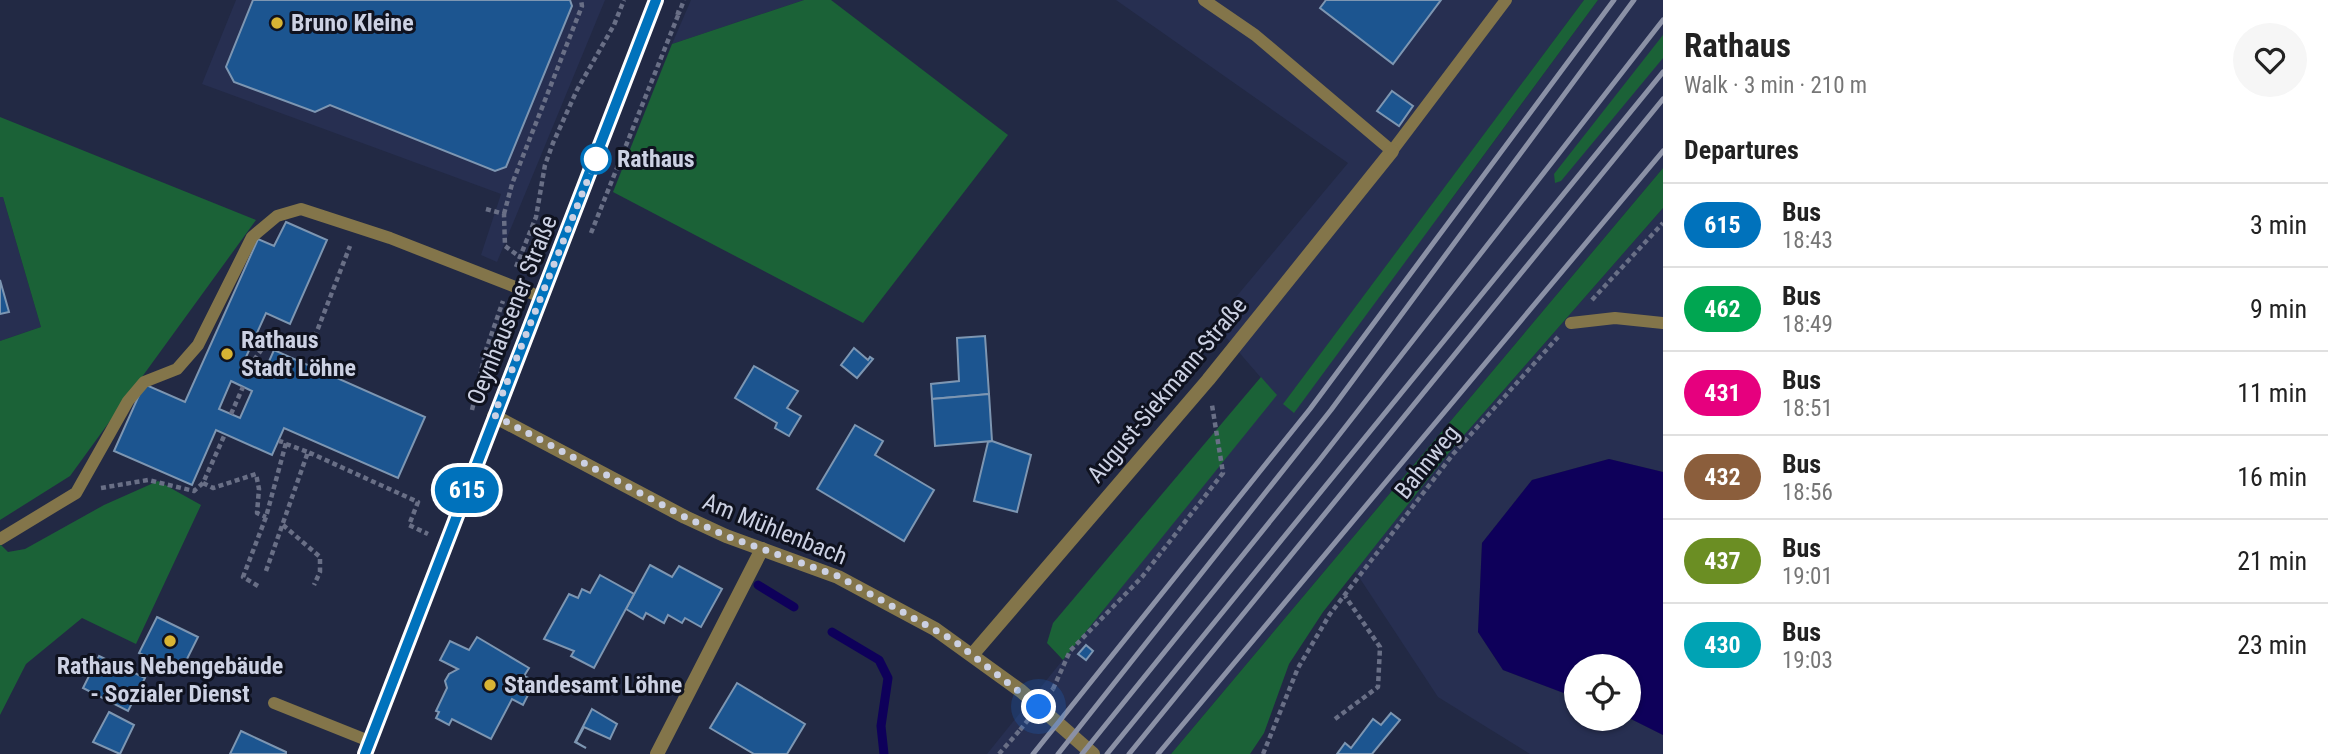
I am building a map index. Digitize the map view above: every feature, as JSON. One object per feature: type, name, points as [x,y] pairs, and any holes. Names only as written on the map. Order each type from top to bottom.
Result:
[{"type":"main road","name":"Oeynhausener Straße","points":[[367,748],[656,0]]},
{"type":"street","name":"August-Siekmann-Straße","points":[[972,655],[1208,380],[1392,151]]},
{"type":"street","name":"Am Mühlenbach","points":[[494,415],[685,517],[762,549],[838,576],[935,629],[1021,691],[1093,754]]},
{"type":"street","points":[[657,754],[762,549]]},
{"type":"lane","points":[[1204,0],[1255,34],[1392,151],[1506,0]]},
{"type":"lane","points":[[0,538],[76,493],[128,401],[144,382],[177,369],[198,345],[252,237],[277,215],[301,209],[390,238],[541,297]]},
{"type":"lane","points":[[1571,323],[1615,318],[1663,323]]},
{"type":"lane","points":[[274,703],[367,748]]},
{"type":"path","points":[[520,257],[505,246],[504,214],[512,184],[582,6],[581,0]]},
{"type":"path","points":[[471,414],[486,350],[508,285],[536,217],[545,165],[553,143],[577,90],[614,25],[624,0]]},
{"type":"path","points":[[588,242],[678,13]]},
{"type":"path","points":[[486,209],[504,214]]},
{"type":"path","name":"Bahnweg","points":[[1263,754],[1298,668],[1330,614],[1454,453],[1663,223]]},
{"type":"path","points":[[254,360],[269,339],[312,344],[357,228]]},
{"type":"path","points":[[999,754],[1053,690],[1070,651],[1142,577],[1223,473],[1208,380]]},
{"type":"path","points":[[231,414],[243,387]]},
{"type":"path","points":[[76,493],[148,480],[194,491],[203,483],[225,434]]},
{"type":"path","points":[[279,441],[418,502],[409,525],[425,532]]},
{"type":"path","points":[[258,586],[243,577],[266,517],[286,443]]},
{"type":"path","points":[[266,570],[308,452]]},
{"type":"path","points":[[203,483],[213,488],[256,474],[259,489],[257,513],[266,517]]},
{"type":"path","points":[[283,525],[320,557],[320,572],[314,585]]},
{"type":"path","points":[[1335,719],[1378,687],[1380,647],[1345,596]]},
{"type":"shaded area","points":[[236,0],[605,0],[497,262],[481,255],[501,194],[202,84]]},
{"type":"shaded area","points":[[691,0],[804,0],[672,44]]},
{"type":"shaded area","points":[[1116,0],[1584,0],[1284,403],[1448,204],[1598,0],[1663,0],[1663,168],[1171,754],[987,754],[1276,395],[1218,328],[1231,303],[1348,163]]},
{"type":"shaded area","points":[[0,197],[3,197],[41,327],[0,341]]},
{"type":"shaded area","points":[[1663,208],[1663,472],[1609,459],[1532,480],[1482,543],[1478,632],[1503,670],[1564,693],[1564,731],[1641,731],[1641,724],[1663,735],[1663,754],[1530,754],[1438,697],[1355,571],[1451,450]]},
{"type":"shaded area","points":[[1609,459],[1663,472],[1663,735],[1641,724],[1641,654],[1564,654],[1564,693],[1503,670],[1478,632],[1482,543],[1532,480]]},
{"type":"green space","points":[[804,0],[831,0],[1008,135],[863,323],[613,192],[672,44]]},
{"type":"green space","points":[[1584,0],[1598,0],[1294,413],[1283,404]]},
{"type":"green space","points":[[1663,35],[1663,58],[1561,181],[1555,183],[1554,174]]},
{"type":"green space","points":[[0,117],[256,220],[70,476],[0,520],[0,341],[41,327],[3,197],[0,197]]},
{"type":"green space","points":[[1663,168],[1663,208],[1451,450],[1323,612],[1289,664],[1264,733],[1250,754],[1171,754]]},
{"type":"green space","points":[[1261,377],[1277,395],[1063,660],[1047,643],[1053,623]]},
{"type":"green space","points":[[158,481],[201,505],[136,644],[82,618],[26,664],[0,715],[0,544],[8,552],[25,549],[104,505]]},
{"type":"building","points":[[253,0],[570,0],[572,6],[506,167],[495,171],[330,105],[315,112],[234,82],[226,67]]},
{"type":"building","points":[[1326,0],[1441,0],[1393,64],[1320,8]]},
{"type":"building","points":[[1392,91],[1413,106],[1399,126],[1377,111]]},
{"type":"building","name":"Rathaus Stadt Löhne","points":[[286,222],[327,240],[290,324],[266,313],[246,357],[267,366],[274,350],[425,417],[398,478],[284,428],[272,455],[216,430],[192,485],[114,451],[144,384],[185,402],[258,239],[274,246]],"holes":[[[231,381],[252,391],[240,418],[219,409]]]},
{"type":"building","points":[[0,280],[9,312],[0,314]]},
{"type":"building","points":[[985,336],[989,394],[932,399],[931,384],[959,381],[957,338]]},
{"type":"building","points":[[854,348],[868,360],[870,357],[873,359],[857,378],[841,365]]},
{"type":"building","points":[[754,366],[798,391],[787,408],[801,416],[789,436],[775,428],[777,423],[735,398]]},
{"type":"building","points":[[989,394],[992,441],[935,446],[932,399]]},
{"type":"building","points":[[855,425],[883,441],[875,455],[934,490],[904,541],[817,489]]},
{"type":"building","points":[[992,441],[1031,455],[1017,512],[974,501],[988,442]]},
{"type":"building","points":[[650,565],[672,577],[679,566],[722,589],[701,627],[685,618],[682,623],[668,615],[664,623],[646,613],[643,619],[626,609]]},
{"type":"building","points":[[600,575],[634,594],[594,668],[571,656],[574,651],[544,639],[569,594],[578,598],[582,589],[590,593]]},
{"type":"building","name":"Rathaus Nebengebäude - Sozialer Dienst","points":[[157,617],[198,637],[180,673],[139,653]]},
{"type":"building","name":"Standesamt Löhne","points":[[477,637],[529,668],[524,676],[535,681],[523,705],[512,699],[491,739],[452,719],[449,725],[436,718],[439,712],[436,711],[447,688],[445,681],[449,674],[458,669],[440,660],[450,641],[469,650]]},
{"type":"building","points":[[1086,645],[1093,651],[1086,660],[1078,654]]},
{"type":"building","points":[[99,656],[145,678],[128,711],[83,688]]},
{"type":"building","points":[[737,683],[805,724],[787,754],[754,754],[710,728]]},
{"type":"building","points":[[592,709],[617,724],[610,739],[584,727],[576,742],[586,748],[575,742]]},
{"type":"building","points":[[109,712],[134,725],[120,754],[93,742]]},
{"type":"building","points":[[1391,713],[1400,720],[1372,754],[1337,754],[1345,743],[1351,748],[1373,719],[1381,725]]},
{"type":"building","points":[[241,731],[286,752],[286,754],[230,754]]},
{"type":"waterway","points":[[758,585],[794,607]]},
{"type":"waterway","points":[[832,632],[879,660],[888,678],[881,726],[884,754]]},
{"type":"railway","points":[[1033,754],[1310,409],[1614,0]]},
{"type":"railway","points":[[1058,754],[1331,410],[1634,0]]},
{"type":"railway","points":[[1082,754],[1318,462],[1663,20]]},
{"type":"railway","points":[[1107,754],[1663,72]]},
{"type":"railway","points":[[1129,754],[1663,99]]},
{"type":"railway","points":[[1158,754],[1663,151]]},
{"type":"bus line","name":"615","points":[[365,754],[656,0]]},
{"type":"place","name":"Bruno Kleine","points":[[277,23]]},
{"type":"place","name":"Rathaus","points":[[596,159]]},
{"type":"place","name":"Rathaus Stadt Löhne","points":[[227,354]]},
{"type":"place","name":"Rathaus Nebengebäude - Sozialer Dienst","points":[[170,641]]},
{"type":"place","name":"Standesamt Löhne","points":[[490,685]]},
{"type":"route","points":[[596,159],[494,415],[685,517],[726,536],[838,576],[953,640],[1039,707]]}]
